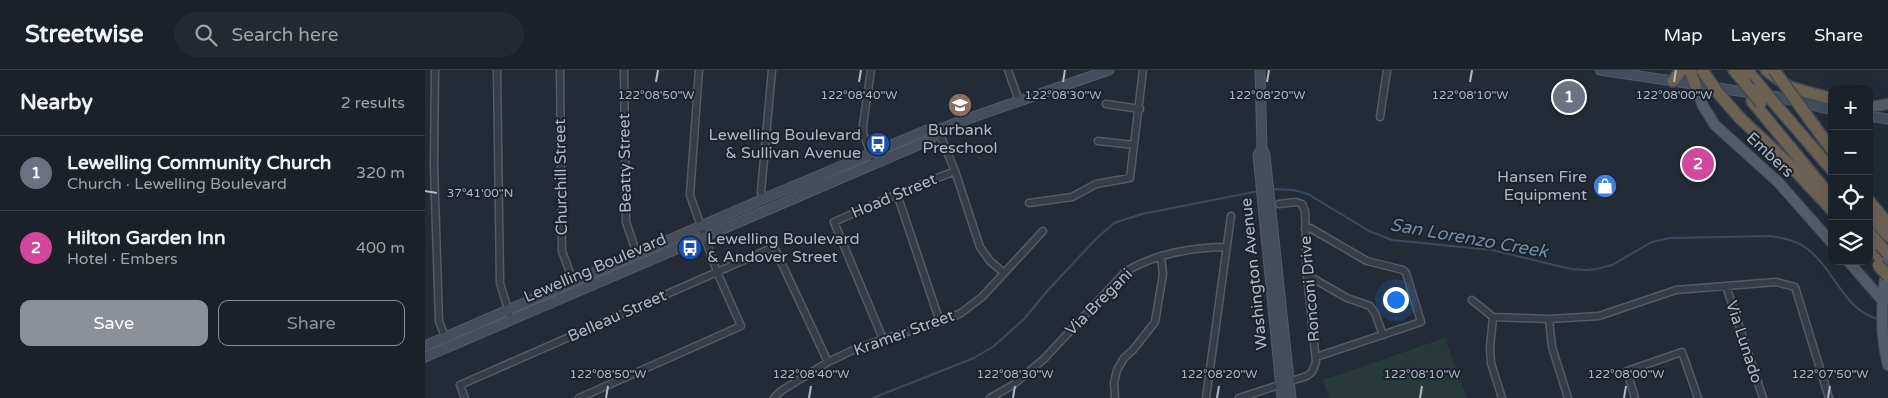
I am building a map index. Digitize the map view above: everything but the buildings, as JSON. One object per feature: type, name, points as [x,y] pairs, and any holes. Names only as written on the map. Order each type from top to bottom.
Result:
[{"type":"highway","points":[[1673,81],[1681,70]]},
{"type":"highway","points":[[1690,70],[1695,84]]},
{"type":"highway","points":[[1702,70],[1718,93],[1741,118],[1789,164],[1828,206]]},
{"type":"highway","points":[[1726,70],[1740,83],[1828,182]]},
{"type":"highway","points":[[1734,70],[1740,83]]},
{"type":"highway","points":[[1747,70],[1777,101],[1828,165]]},
{"type":"highway","points":[[1766,70],[1789,87],[1828,98]]},
{"type":"highway","points":[[1774,70],[1828,145]]},
{"type":"highway","points":[[1757,102],[1828,193]]},
{"type":"highway","points":[[1875,215],[1888,276]]},
{"type":"highway","points":[[1873,237],[1882,248]]},
{"type":"main road","name":"Lewelling Boulevard","points":[[425,346],[927,130],[938,130],[1109,70]]},
{"type":"main road","name":"Washington Avenue","points":[[1260,70],[1262,148],[1258,155],[1266,199],[1284,383],[1282,398]]},
{"type":"main road","points":[[1600,70],[1695,84],[1828,109]]},
{"type":"main road","name":"Embers","points":[[1695,84],[1703,106],[1715,124],[1778,182],[1828,238]]},
{"type":"main road","points":[[1777,101],[1795,96],[1828,99]]},
{"type":"main road","points":[[1873,106],[1888,104]]},
{"type":"main road","points":[[1873,106],[1888,108]]},
{"type":"main road","points":[[1873,117],[1888,119]]},
{"type":"main road","name":"Lewelling Boulevard","points":[[425,357],[931,139],[938,130]]},
{"type":"main road","points":[[760,212],[763,199]]},
{"type":"main road","points":[[1882,248],[1882,313],[1888,366]]},
{"type":"main road","points":[[1852,265],[1883,301]]},
{"type":"main road","name":"Washington Avenue","points":[[1284,383],[1291,398]]},
{"type":"street","points":[[435,70],[434,166],[439,321],[445,337]]},
{"type":"street","points":[[497,70],[500,283],[511,320]]},
{"type":"street","name":"Churchill Street","points":[[560,70],[562,251],[573,281]]},
{"type":"street","name":"Beatty Street","points":[[624,70],[626,222],[637,254]]},
{"type":"street","points":[[580,398],[741,326],[717,272],[690,195],[699,70]]},
{"type":"street","points":[[763,199],[761,192],[772,70]]},
{"type":"street","points":[[871,70],[863,133],[875,163]]},
{"type":"street","points":[[1008,70],[1019,101]]},
{"type":"street","points":[[1029,203],[1072,196],[1096,184],[1130,178],[1140,109],[1143,70]]},
{"type":"street","points":[[1380,117],[1387,70]]},
{"type":"street","points":[[1106,104],[1140,109]]},
{"type":"street","points":[[938,130],[955,171],[980,246],[990,261],[1005,273]]},
{"type":"street","points":[[1098,141],[1134,144]]},
{"type":"street","name":"Hoad Street","points":[[883,339],[834,222],[955,171]]},
{"type":"street","points":[[897,194],[940,322]]},
{"type":"street","name":"Ronconi Drive","points":[[1279,204],[1296,202],[1302,204],[1306,218],[1307,275],[1316,357],[1312,372],[1307,376],[1284,383]]},
{"type":"street","points":[[1206,398],[1231,216]]},
{"type":"street","points":[[1305,228],[1310,228],[1367,261],[1403,270],[1421,322],[1316,357]]},
{"type":"street","name":"Kramer Street","points":[[774,398],[781,391],[828,362],[851,351],[940,322],[961,313],[982,297],[1043,231]]},
{"type":"street","name":"Belleau Street","points":[[465,398],[460,385],[774,247],[828,362]]},
{"type":"street","name":"Via Bregani","points":[[990,398],[1013,385],[1044,359],[1125,272],[1141,262],[1161,256],[1211,247],[1227,247]]},
{"type":"street","points":[[1115,398],[1114,383],[1117,370],[1124,358],[1133,350],[1155,322],[1163,274],[1161,256]]},
{"type":"street","points":[[1307,275],[1347,298],[1370,306],[1375,313],[1383,335]]},
{"type":"street","points":[[1472,300],[1493,317],[1549,319],[1599,316],[1676,290],[1776,282],[1795,287],[1829,398]]},
{"type":"street","name":"Via Lunado","points":[[1726,286],[1763,398]]},
{"type":"street","points":[[1493,317],[1490,348],[1491,363],[1502,398]]},
{"type":"street","points":[[1549,319],[1553,347],[1568,398]]},
{"type":"street","points":[[1635,398],[1627,371],[1682,352],[1698,398]]},
{"type":"street","points":[[1239,398],[1284,383]]},
{"type":"green space","points":[[1445,338],[1467,398],[1329,398],[1323,380]]},
{"type":"waterway","name":"San Lorenzo Creek","points":[[1271,189],[1293,190],[1308,194],[1369,231],[1392,240],[1492,250],[1571,269],[1597,269],[1612,265],[1652,242],[1670,238],[1770,236],[1780,238],[1796,242],[1810,251],[1819,259],[1848,299],[1866,314],[1878,319]]},
{"type":"waterway","name":"San Lorenzo Creek","points":[[873,398],[974,358],[994,346],[1024,319],[1048,290],[1096,239],[1114,223],[1142,214],[1259,191]]},
{"type":"place","name":"Lewelling Community Church","points":[[1569,97]]},
{"type":"place","name":"Burbank Preschool","points":[[960,105]]},
{"type":"place","name":"Lewelling Boulevard & Sullivan Avenue","points":[[878,144]]},
{"type":"place","name":"Hilton Garden Inn","points":[[1698,164]]},
{"type":"place","name":"Hansen Fire Equipment","points":[[1605,186]]},
{"type":"place","name":"Lewelling Boulevard & Andover Street","points":[[690,248]]}]
